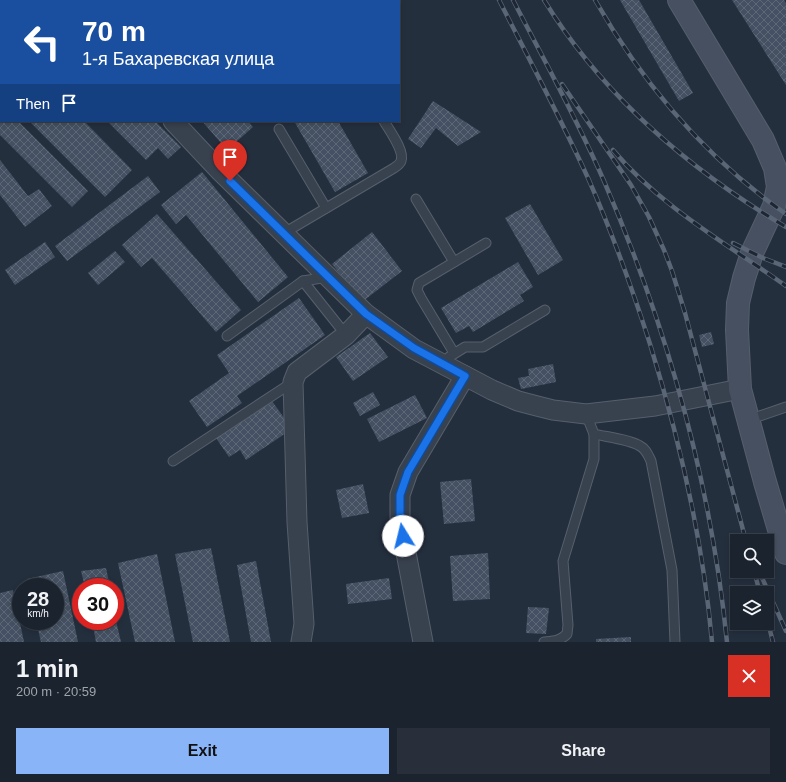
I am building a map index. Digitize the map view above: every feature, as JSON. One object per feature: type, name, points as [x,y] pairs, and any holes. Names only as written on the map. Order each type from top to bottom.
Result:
[{"type":"main road","points":[[679,0],[763,140],[782,188],[752,253],[744,278],[738,304],[737,330],[740,389],[786,553]]},
{"type":"street","points":[[174,122],[220,171],[366,314],[414,348],[447,358],[465,376],[492,390],[518,401],[553,410],[586,414],[650,407],[740,389]]},
{"type":"street","points":[[300,642],[304,624],[297,522],[293,382],[297,372],[346,335],[366,314]]},
{"type":"street","points":[[423,642],[400,521],[400,495],[408,472],[465,376]]},
{"type":"lane","points":[[284,234],[400,163],[402,156],[399,146],[385,122]]},
{"type":"lane","points":[[279,129],[326,208]]},
{"type":"lane","points":[[416,199],[454,262]]},
{"type":"lane","points":[[486,243],[419,283],[417,290],[447,358],[465,347],[483,347],[545,310]]},
{"type":"lane","points":[[227,336],[303,281],[328,277]]},
{"type":"lane","points":[[303,281],[346,335]]},
{"type":"lane","points":[[173,461],[293,382]]},
{"type":"lane","points":[[748,420],[786,407]]},
{"type":"lane","points":[[544,642],[562,639],[567,634],[568,626],[563,561],[594,458],[594,434],[586,414]]},
{"type":"lane","points":[[594,434],[623,440],[640,446],[646,452],[651,461],[672,570],[675,642]]},
{"type":"building","points":[[620,0],[639,0],[693,93],[679,101]]},
{"type":"building","points":[[732,0],[784,0],[786,3],[786,85]]},
{"type":"building","points":[[433,101],[481,132],[458,146],[436,128],[421,148],[408,139]]},
{"type":"building","points":[[0,122],[19,122],[88,191],[72,207],[0,135]]},
{"type":"building","points":[[30,122],[85,122],[132,170],[105,197]]},
{"type":"building","points":[[108,122],[156,122],[181,147],[168,159],[158,148],[146,160]]},
{"type":"building","points":[[203,122],[249,122],[253,127],[227,150]]},
{"type":"building","points":[[295,122],[339,122],[368,173],[335,192]]},
{"type":"building","points":[[0,160],[28,196],[39,189],[52,206],[25,227],[0,195]]},
{"type":"building","points":[[202,172],[288,277],[258,302],[186,215],[176,224],[161,205]]},
{"type":"building","points":[[148,176],[160,192],[67,261],[55,246]]},
{"type":"building","points":[[530,204],[563,260],[538,275],[505,218]]},
{"type":"building","points":[[157,214],[241,310],[216,332],[152,258],[141,267],[122,245]]},
{"type":"building","points":[[372,232],[402,271],[362,302],[332,264]]},
{"type":"building","points":[[45,242],[55,257],[15,285],[5,270]]},
{"type":"building","points":[[115,251],[125,262],[98,285],[88,273]]},
{"type":"building","points":[[518,262],[533,287],[520,295],[524,301],[473,332],[469,326],[456,333],[441,308]]},
{"type":"building","points":[[299,298],[325,335],[237,396],[242,403],[207,427],[189,401],[229,373],[217,355]]},
{"type":"building","points":[[711,332],[714,344],[702,347],[699,335]]},
{"type":"building","points":[[370,333],[388,357],[353,381],[336,357]]},
{"type":"building","points":[[553,364],[556,382],[521,389],[518,378],[529,376],[528,369]]},
{"type":"building","points":[[373,392],[380,405],[360,416],[353,403]]},
{"type":"building","points":[[415,395],[427,418],[379,442],[367,419]]},
{"type":"building","points":[[272,401],[287,422],[286,433],[246,460],[240,450],[229,457],[216,438]]},
{"type":"building","points":[[471,479],[475,521],[444,524],[440,482]]},
{"type":"building","points":[[363,484],[369,513],[342,518],[336,490]]},
{"type":"building","points":[[211,548],[230,642],[193,642],[175,554]]},
{"type":"building","points":[[488,553],[490,599],[453,601],[450,556]]},
{"type":"building","points":[[157,554],[175,642],[135,642],[124,591],[124,578],[121,578],[118,563]]},
{"type":"building","points":[[256,561],[271,642],[251,642],[237,565]]},
{"type":"building","points":[[106,568],[108,578],[83,578],[81,571]]},
{"type":"building","points":[[63,571],[72,614],[72,630],[75,630],[78,642],[41,642],[38,630],[64,630],[64,578],[32,578]]},
{"type":"building","points":[[389,578],[392,599],[348,604],[346,584]]},
{"type":"building","points":[[12,590],[12,630],[21,630],[24,642],[0,642],[0,593]]},
{"type":"building","points":[[528,607],[549,608],[546,634],[526,633]]},
{"type":"building","points":[[94,630],[118,630],[121,642],[96,642]]},
{"type":"building","points":[[631,637],[631,642],[596,642],[596,639]]},
{"type":"railway","points":[[499,0],[555,110],[597,198],[629,281],[650,344],[671,417],[689,492],[703,566],[712,642]]},
{"type":"railway","points":[[513,0],[594,158],[627,236],[648,292],[683,407],[698,465],[720,583],[727,642]]},
{"type":"railway","points":[[544,0],[567,35],[593,68],[621,99],[651,128],[716,181],[750,205],[786,227]]},
{"type":"railway","points":[[595,0],[634,61],[679,118],[730,169],[786,214]]},
{"type":"railway","points":[[562,84],[631,185],[649,217],[664,250],[685,313],[744,534]]},
{"type":"railway","points":[[613,150],[632,170],[673,207],[786,286]]},
{"type":"railway","points":[[733,243],[763,258],[786,267]]},
{"type":"railway","points":[[756,578],[758,586]]},
{"type":"railway","points":[[762,578],[786,631]]},
{"type":"railway","points":[[770,630],[773,642]]},
{"type":"route","points":[[230,181],[366,314],[414,348],[465,376],[408,472],[400,495],[400,521],[403,536]]}]
